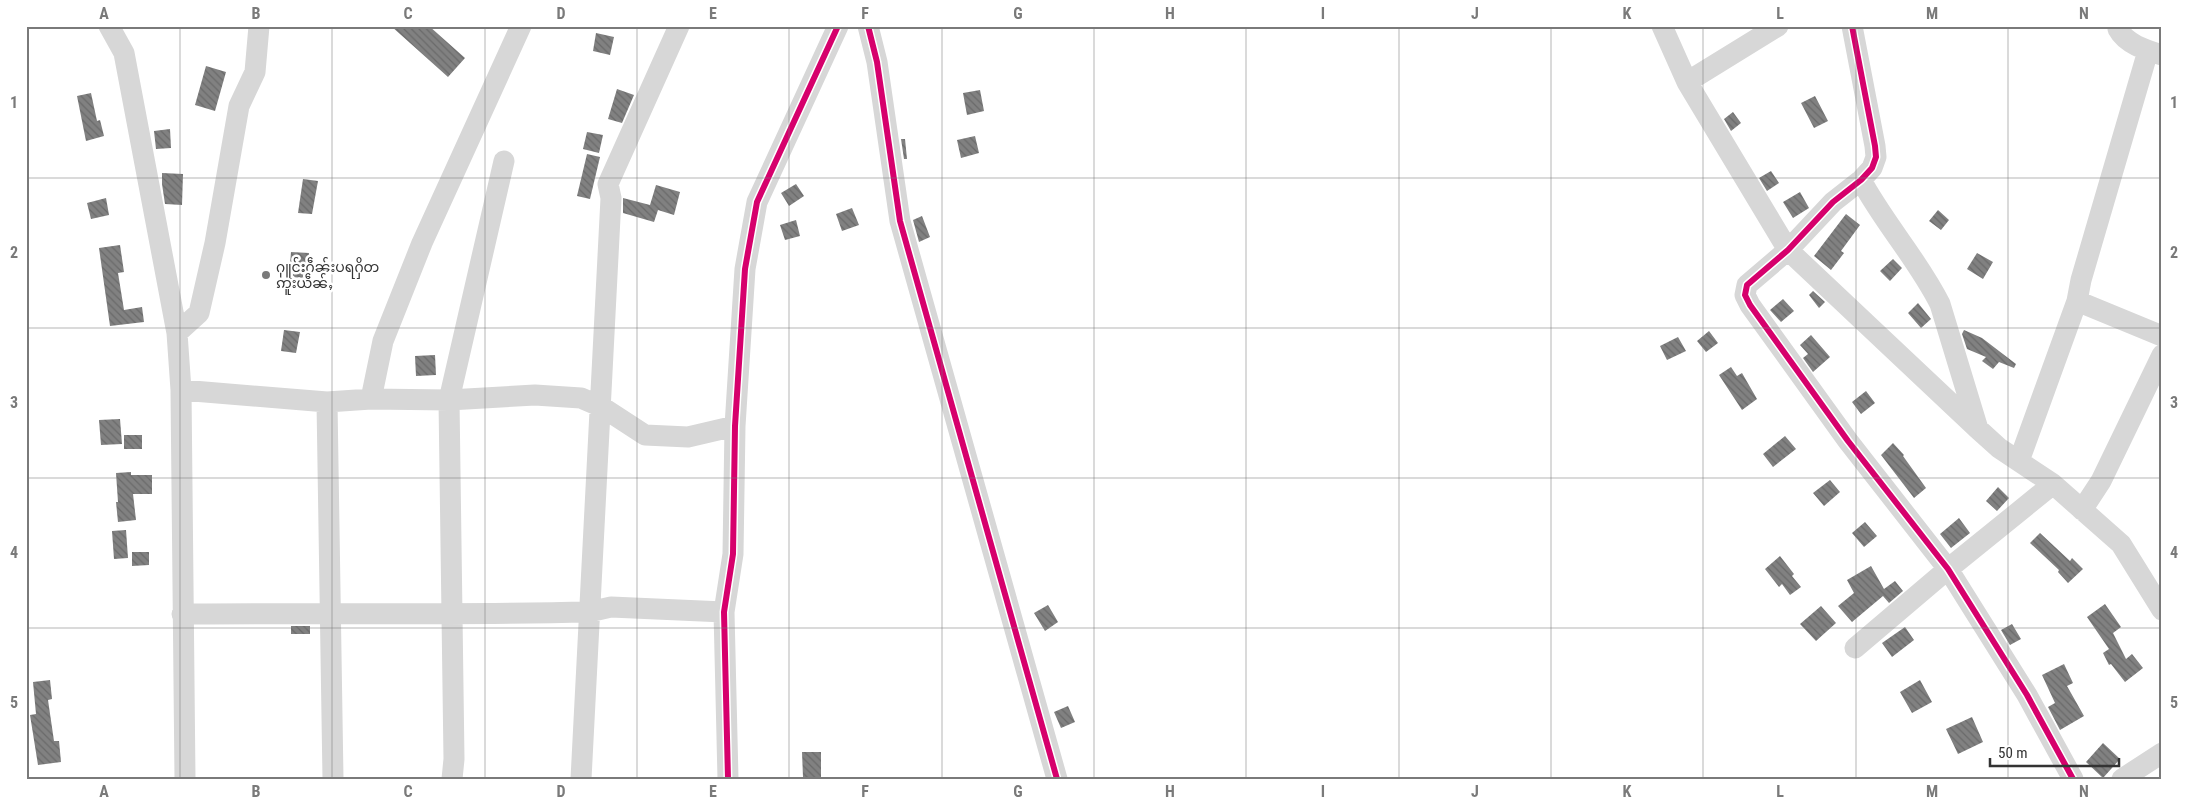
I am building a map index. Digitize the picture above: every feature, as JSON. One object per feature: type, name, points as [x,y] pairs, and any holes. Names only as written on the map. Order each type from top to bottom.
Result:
[{"type":"street","points":[[109,26],[124,53],[177,332],[181,390],[185,779]]},
{"type":"street","points":[[177,332],[199,313],[215,244],[239,106],[255,72],[259,26]]},
{"type":"street","points":[[371,399],[383,341],[422,243],[521,26]]},
{"type":"street","points":[[582,779],[589,612],[602,407],[611,198],[608,184],[679,26]]},
{"type":"street","points":[[728,779],[724,612],[734,554],[735,426],[745,270],[756,202],[838,26]]},
{"type":"street","points":[[868,26],[877,62],[900,220],[1057,779]]},
{"type":"street","points":[[1662,26],[1687,82],[1788,250],[1978,429],[2019,461],[2054,484],[2121,544],[2162,610]]},
{"type":"street","points":[[1687,82],[1778,26]]},
{"type":"street","points":[[1852,26],[1876,146],[1876,157],[1872,168],[1861,180],[1833,202],[1788,250],[1747,285],[1745,295],[1750,305],[1848,441],[1948,569],[2027,695],[2073,779]]},
{"type":"street","points":[[2019,461],[2077,301],[2080,280],[2155,53],[2122,37],[2118,26]]},
{"type":"street","points":[[452,779],[454,759],[449,400],[504,161]]},
{"type":"street","points":[[1861,180],[1875,205],[1931,286],[1940,304],[1978,429]]},
{"type":"street","points":[[2077,301],[2162,336]]},
{"type":"street","points":[[2082,510],[2101,481],[2162,354]]},
{"type":"street","points":[[181,390],[327,402],[371,399],[449,400],[535,395],[580,398],[602,407],[645,435],[688,437],[735,426]]},
{"type":"street","points":[[327,402],[333,779]]},
{"type":"street","points":[[1855,648],[1948,569],[2054,484]]},
{"type":"street","points":[[182,614],[329,613],[451,615],[589,612],[611,607],[724,612]]},
{"type":"street","points":[[2122,779],[2162,753]]},
{"type":"building","points":[[391,26],[429,26],[465,58],[448,77]]},
{"type":"building","points":[[596,33],[614,37],[610,55],[593,51]]},
{"type":"building","points":[[206,66],[226,72],[215,111],[195,105]]},
{"type":"building","points":[[617,89],[634,95],[622,123],[608,119]]},
{"type":"building","points":[[980,90],[984,111],[967,115],[963,93]]},
{"type":"building","points":[[91,93],[97,121],[100,120],[104,136],[86,141],[77,96]]},
{"type":"building","points":[[1815,96],[1828,121],[1814,128],[1801,103]]},
{"type":"building","points":[[1733,112],[1741,123],[1731,131],[1724,119]]},
{"type":"building","points":[[170,129],[171,148],[156,149],[154,131]]},
{"type":"building","points":[[587,132],[603,135],[599,153],[583,149]]},
{"type":"building","points":[[975,136],[979,153],[961,158],[957,140]]},
{"type":"building","points":[[901,139],[905,139],[907,159],[904,159]]},
{"type":"building","points":[[587,154],[600,157],[590,199],[577,196]]},
{"type":"building","points":[[1771,171],[1779,183],[1767,191],[1759,178]]},
{"type":"building","points":[[162,173],[183,174],[182,205],[165,204]]},
{"type":"building","points":[[303,179],[318,181],[312,214],[298,213]]},
{"type":"building","points":[[796,184],[804,196],[789,206],[781,193]]},
{"type":"building","points":[[656,185],[680,192],[674,215],[658,210],[654,222],[623,213],[623,198],[650,205]]},
{"type":"building","points":[[1800,192],[1809,208],[1793,218],[1783,202]]},
{"type":"building","points":[[106,198],[109,215],[91,219],[87,203]]},
{"type":"building","points":[[852,208],[859,225],[842,231],[836,214]]},
{"type":"building","points":[[1938,210],[1949,220],[1941,230],[1929,221]]},
{"type":"building","points":[[1846,214],[1860,225],[1841,251],[1844,253],[1831,270],[1814,256]]},
{"type":"building","points":[[922,216],[930,237],[919,242],[913,220]]},
{"type":"building","points":[[796,220],[800,236],[785,240],[780,225]]},
{"type":"building","points":[[120,245],[124,272],[118,273],[124,310],[142,307],[144,322],[110,326],[99,248]]},
{"type":"building","points":[[291,252],[309,253],[308,278],[289,277]]},
{"type":"building","points":[[1977,253],[1993,262],[1983,279],[1967,269]]},
{"type":"building","points":[[1893,259],[1902,268],[1890,281],[1880,271]]},
{"type":"building","points":[[1813,291],[1825,302],[1819,308],[1809,295]]},
{"type":"building","points":[[1783,299],[1794,311],[1781,322],[1770,310]]},
{"type":"building","points":[[1918,303],[1931,319],[1921,328],[1908,313]]},
{"type":"building","points":[[284,330],[300,332],[296,353],[281,351]]},
{"type":"building","points":[[1964,330],[1982,338],[2016,364],[2014,368],[1999,362],[1993,369],[1982,361],[1986,357],[1967,349],[1962,334]]},
{"type":"building","points":[[1709,331],[1718,343],[1706,352],[1697,341]]},
{"type":"building","points":[[1811,335],[1830,357],[1813,372],[1803,358],[1808,354],[1800,345]]},
{"type":"building","points":[[1678,337],[1686,351],[1667,360],[1660,346]]},
{"type":"building","points":[[435,355],[436,375],[416,376],[415,356]]},
{"type":"building","points":[[1731,367],[1737,376],[1742,373],[1757,399],[1742,410],[1719,375]]},
{"type":"building","points":[[1866,391],[1875,403],[1861,414],[1852,402]]},
{"type":"building","points":[[120,419],[122,444],[101,445],[99,420]]},
{"type":"building","points":[[124,435],[142,435],[142,449],[124,449]]},
{"type":"building","points":[[1785,436],[1796,449],[1773,467],[1763,454]]},
{"type":"building","points":[[1893,443],[1904,455],[1926,488],[1914,498],[1881,455]]},
{"type":"building","points":[[131,472],[131,475],[152,475],[152,494],[133,494],[136,520],[118,522],[116,473]]},
{"type":"building","points":[[1830,480],[1840,492],[1824,506],[1813,493]]},
{"type":"building","points":[[1998,487],[2009,498],[1997,511],[1986,501]]},
{"type":"building","points":[[1959,518],[1970,533],[1951,548],[1940,534]]},
{"type":"building","points":[[1865,522],[1877,536],[1864,547],[1852,533]]},
{"type":"building","points":[[126,530],[128,558],[114,559],[112,531]]},
{"type":"building","points":[[2040,533],[2070,561],[2072,558],[2083,569],[2068,583],[2058,572],[2059,570],[2030,543]]},
{"type":"building","points":[[132,552],[149,552],[149,565],[132,566]]},
{"type":"building","points":[[1780,556],[1801,587],[1790,595],[1782,584],[1779,587],[1765,569]]},
{"type":"building","points":[[1871,566],[1884,589],[1895,581],[1903,591],[1889,603],[1883,596],[1852,622],[1838,606],[1854,593],[1847,580]]},
{"type":"building","points":[[2105,604],[2121,627],[2113,633],[2126,659],[2132,654],[2143,668],[2125,682],[2111,664],[2109,665],[2103,653],[2109,649],[2087,617]]},
{"type":"building","points":[[1048,605],[1058,622],[1045,631],[1034,613]]},
{"type":"building","points":[[1821,606],[1836,623],[1816,641],[1800,624]]},
{"type":"building","points":[[2012,624],[2021,639],[2010,645],[2001,630]]},
{"type":"building","points":[[291,626],[310,626],[310,634],[291,634]]},
{"type":"building","points":[[1905,627],[1914,640],[1892,657],[1882,643]]},
{"type":"building","points":[[2064,664],[2073,683],[2067,686],[2084,716],[2060,730],[2048,707],[2055,703],[2042,675]]},
{"type":"building","points":[[50,680],[52,699],[48,700],[54,741],[59,741],[61,762],[38,765],[30,715],[36,714],[33,682]]},
{"type":"building","points":[[1920,680],[1932,702],[1912,713],[1900,692]]},
{"type":"building","points":[[1068,706],[1075,722],[1061,728],[1054,712]]},
{"type":"building","points":[[1972,717],[1983,742],[1958,754],[1946,729]]},
{"type":"building","points":[[2103,743],[2120,759],[2103,778],[2086,762]]},
{"type":"building","points":[[802,752],[821,752],[821,777],[803,777]]},
{"type":"cycle path","points":[[728,779],[724,612],[733,554],[735,426],[745,269],[757,202],[838,26]]},
{"type":"cycle path","points":[[868,26],[877,62],[900,221],[1057,779]]},
{"type":"cycle path","points":[[1852,26],[1875,146],[1876,157],[1872,168],[1861,180],[1833,202],[1788,250],[1747,285],[1745,295],[1750,305],[1848,441],[1948,569],[2027,695],[2073,779]]},
{"type":"place","name":"ႁူင်းႁဵၼ်းပရႁိတ ဢူးယဵၼ်ႇ","points":[[266,275]]}]
